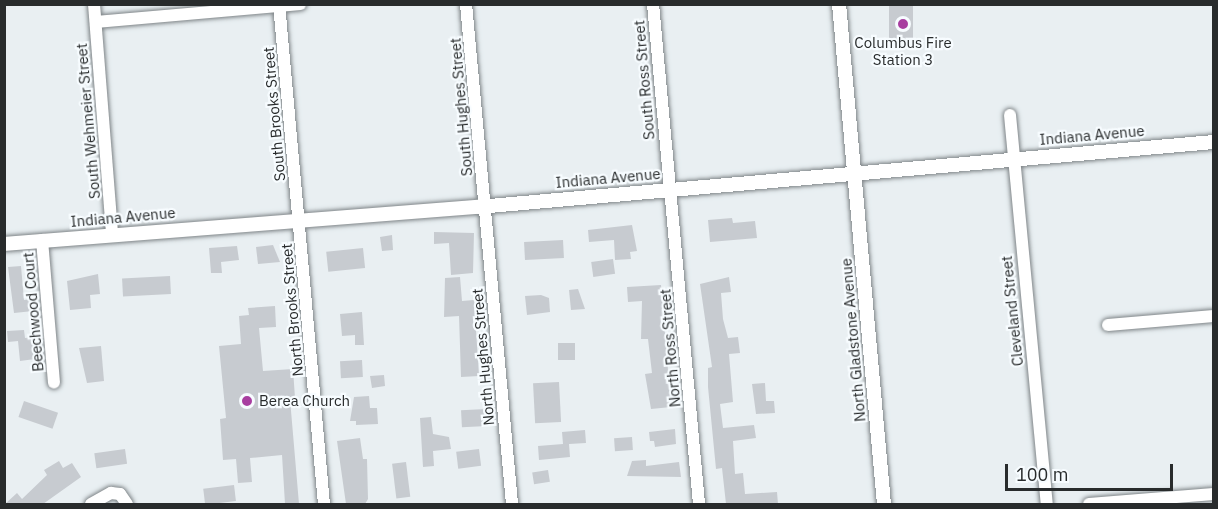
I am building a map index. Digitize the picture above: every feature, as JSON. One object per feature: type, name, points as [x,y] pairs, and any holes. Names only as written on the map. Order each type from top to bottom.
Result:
[{"type":"street","name":"South Wehmeier Street","points":[[94,4],[112,234]]},
{"type":"street","points":[[96,22],[300,4]]},
{"type":"street","name":"South Hughes Street","points":[[466,4],[485,207]]},
{"type":"street","name":"South Ross Street","points":[[653,4],[671,189]]},
{"type":"street","name":"North Gladstone Avenue","points":[[839,4],[884,504]]},
{"type":"street","name":"South Brooks Street","points":[[279,5],[298,221]]},
{"type":"street","name":"Cleveland Street","points":[[1010,115],[1012,159],[1047,504]]},
{"type":"street","name":"Indiana Avenue","points":[[4,244],[485,207],[855,172],[1214,142]]},
{"type":"street","name":"North Ross Street","points":[[671,189],[699,504]]},
{"type":"street","name":"North Hughes Street","points":[[485,207],[512,504]]},
{"type":"street","name":"North Brooks Street","points":[[298,221],[324,504]]},
{"type":"street","name":"Beechwood Court","points":[[42,240],[54,382]]},
{"type":"street","points":[[1108,325],[1214,316]]},
{"type":"street","points":[[91,504],[111,493],[120,494],[128,504]]},
{"type":"street","points":[[1089,504],[1209,498]]},
{"type":"building","name":"Columbus Fire Station 3","points":[[889,4],[913,4],[913,39],[889,39]]},
{"type":"building","points":[[732,218],[733,223],[755,221],[757,238],[710,242],[708,220]]},
{"type":"building","points":[[632,225],[637,251],[630,252],[631,259],[615,260],[614,240],[589,242],[588,230]]},
{"type":"building","points":[[434,232],[474,233],[473,273],[451,275],[449,243],[434,244]]},
{"type":"building","points":[[392,235],[393,250],[382,251],[380,237]]},
{"type":"building","points":[[563,240],[564,258],[525,260],[524,242]]},
{"type":"building","points":[[273,245],[280,262],[258,264],[256,247]]},
{"type":"building","points":[[237,246],[239,260],[221,262],[222,273],[211,273],[209,248]]},
{"type":"building","points":[[363,248],[365,268],[328,272],[326,252]]},
{"type":"building","points":[[613,259],[615,274],[593,277],[591,262]]},
{"type":"building","points":[[21,266],[24,300],[32,299],[33,311],[14,313],[8,267]]},
{"type":"building","points":[[98,274],[100,294],[90,295],[91,308],[70,310],[67,281]]},
{"type":"building","points":[[170,276],[171,294],[123,296],[122,279]]},
{"type":"building","points":[[460,277],[462,301],[474,300],[479,376],[461,377],[459,316],[444,317],[445,278]]},
{"type":"building","points":[[729,277],[731,292],[721,293],[723,319],[728,338],[738,337],[740,353],[729,354],[733,402],[720,404],[723,428],[754,425],[756,438],[733,441],[735,474],[743,473],[745,494],[777,492],[778,504],[726,504],[722,468],[716,469],[708,387],[708,368],[712,367],[700,284]]},
{"type":"building","points":[[661,285],[671,407],[651,409],[645,374],[652,373],[648,339],[641,339],[642,301],[628,302],[627,287]]},
{"type":"building","points":[[578,289],[585,309],[571,310],[569,290]]},
{"type":"building","points":[[541,295],[549,298],[550,312],[527,315],[525,296]]},
{"type":"building","name":"Berea Church","points":[[275,306],[276,327],[259,328],[263,371],[293,369],[295,398],[290,399],[299,504],[285,504],[282,455],[250,458],[252,482],[238,483],[236,459],[223,460],[220,419],[226,418],[219,346],[241,344],[239,316],[249,315],[248,308]]},
{"type":"building","points":[[362,312],[364,345],[355,345],[355,335],[342,336],[340,314]]},
{"type":"building","points":[[24,330],[25,338],[33,337],[35,359],[20,361],[18,341],[8,342],[7,331]]},
{"type":"building","points":[[558,343],[575,343],[575,360],[558,360]]},
{"type":"building","points":[[101,346],[104,381],[87,383],[79,348]]},
{"type":"building","points":[[362,360],[363,377],[341,378],[340,361]]},
{"type":"building","points":[[384,375],[385,386],[372,388],[370,376]]},
{"type":"building","points":[[559,382],[561,422],[535,423],[533,383]]},
{"type":"building","points":[[765,383],[766,401],[774,401],[775,413],[756,414],[752,384]]},
{"type":"building","points":[[369,396],[370,408],[377,408],[378,424],[356,425],[356,421],[350,421],[354,397]]},
{"type":"building","points":[[24,401],[58,413],[53,429],[18,417]]},
{"type":"building","points":[[486,409],[487,426],[462,427],[461,410]]},
{"type":"building","points":[[431,417],[433,434],[449,437],[451,449],[433,451],[434,466],[423,467],[420,418]]},
{"type":"building","points":[[675,429],[676,444],[655,447],[654,441],[650,441],[649,432]]},
{"type":"building","points":[[585,430],[586,443],[569,444],[570,457],[539,460],[538,446],[563,444],[562,432]]},
{"type":"building","points":[[632,437],[633,450],[615,451],[614,438]]},
{"type":"building","points":[[360,438],[363,459],[367,459],[368,499],[365,504],[346,504],[337,441]]},
{"type":"building","points":[[125,449],[127,464],[96,468],[94,453]]},
{"type":"building","points":[[479,449],[481,466],[458,469],[456,452]]},
{"type":"building","points":[[646,460],[646,466],[679,462],[681,477],[627,476],[632,461]]},
{"type":"building","points":[[59,461],[63,468],[72,463],[81,477],[43,504],[5,504],[17,493],[22,499],[47,475],[44,470]]},
{"type":"building","points":[[406,462],[410,497],[396,498],[392,464]]},
{"type":"building","points":[[548,470],[550,482],[534,484],[532,473]]},
{"type":"building","points":[[234,485],[236,501],[205,504],[203,489]]},
{"type":"place","name":"Columbus Fire Station 3","points":[[903,24]]},
{"type":"place","name":"Berea Church","points":[[247,401]]}]
